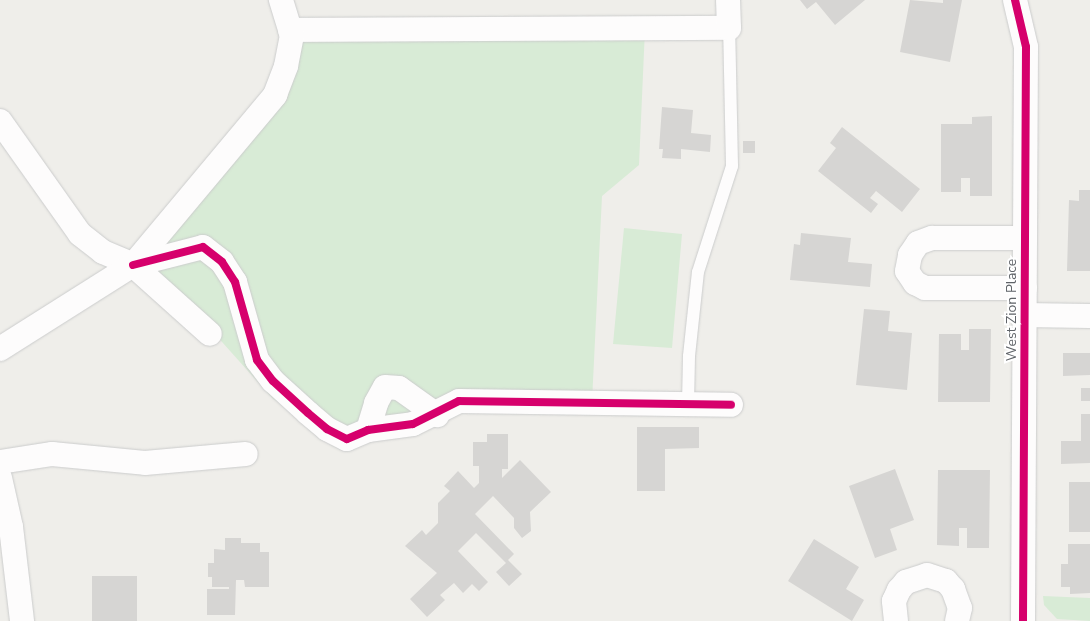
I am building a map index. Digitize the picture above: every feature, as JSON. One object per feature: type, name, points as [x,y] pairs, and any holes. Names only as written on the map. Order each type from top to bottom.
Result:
[{"type":"street","points":[[0,349],[133,265],[275,95],[288,56],[290,30],[281,0]]},
{"type":"street","points":[[290,30],[728,28],[728,0]]},
{"type":"street","name":"West Zion Place","points":[[1014,0],[1026,47],[1023,621]]},
{"type":"street","points":[[0,121],[80,234],[103,252],[133,265],[210,334]]},
{"type":"street","name":"West Zion Place","points":[[1025,238],[932,238],[918,243],[910,255],[906,271],[915,283],[925,288],[1025,288]]},
{"type":"street","points":[[133,265],[203,247],[222,262],[235,282],[257,360],[273,381],[327,429],[347,439],[368,430],[413,424],[436,415],[459,401],[731,405]]},
{"type":"street","points":[[1024,315],[1090,316]]},
{"type":"street","points":[[368,430],[376,403],[385,388],[399,388],[436,415]]},
{"type":"street","points":[[0,462],[52,454],[145,463],[246,454]]},
{"type":"street","points":[[0,478],[11,527],[22,621]]},
{"type":"street","points":[[896,621],[894,601],[898,590],[912,579],[927,575],[946,582],[953,589],[959,603],[962,620]]},
{"type":"lane","points":[[688,404],[689,356],[698,272],[732,166],[728,28]]},
{"type":"green space","points":[[645,29],[639,165],[602,196],[592,402],[459,401],[347,439],[273,399],[214,333],[134,260],[275,95],[290,30]]},
{"type":"green space","points":[[624,228],[682,234],[672,348],[613,344]]},
{"type":"green space","points":[[1043,596],[1090,598],[1090,621],[1057,619],[1044,605]]},
{"type":"building","points":[[800,0],[865,0],[835,25],[816,2],[807,9]]},
{"type":"building","points":[[910,0],[943,3],[943,0],[962,0],[950,62],[900,52]]},
{"type":"building","points":[[662,107],[693,110],[691,133],[711,135],[710,152],[681,149],[681,159],[662,158],[663,149],[659,149]]},
{"type":"building","points":[[992,116],[992,196],[970,196],[970,178],[961,178],[961,192],[941,192],[941,124],[972,124],[972,117]]},
{"type":"building","points":[[842,127],[920,189],[902,212],[876,191],[870,198],[878,204],[871,213],[818,171],[836,148],[830,143]]},
{"type":"building","points":[[743,141],[755,141],[755,153],[743,153]]},
{"type":"building","points":[[1079,190],[1090,190],[1090,271],[1067,271],[1069,200],[1079,201]]},
{"type":"building","points":[[801,233],[851,238],[848,262],[872,264],[870,287],[790,280],[794,244],[800,245]]},
{"type":"building","points":[[864,309],[890,311],[888,331],[912,333],[907,390],[856,385]]},
{"type":"building","points":[[969,329],[991,329],[990,402],[938,402],[939,334],[961,334],[961,350],[969,350]]},
{"type":"building","points":[[1063,353],[1090,353],[1090,375],[1063,376]]},
{"type":"building","points":[[1081,388],[1090,388],[1090,401],[1081,401]]},
{"type":"building","points":[[1081,414],[1090,414],[1090,463],[1061,464],[1061,441],[1081,441]]},
{"type":"building","points":[[637,427],[699,427],[699,448],[665,449],[665,491],[637,491]]},
{"type":"building","points":[[487,434],[508,434],[508,469],[502,469],[502,478],[520,460],[551,492],[530,512],[531,531],[522,538],[514,528],[514,518],[493,496],[475,514],[514,554],[508,560],[522,574],[509,586],[496,572],[506,563],[476,533],[458,551],[488,582],[479,591],[472,584],[463,593],[454,583],[440,595],[445,600],[427,617],[410,599],[437,573],[405,546],[422,530],[426,535],[438,523],[438,503],[450,491],[444,486],[458,471],[474,488],[479,483],[479,466],[473,466],[473,442],[487,442]]},
{"type":"building","points":[[895,469],[914,520],[890,529],[897,550],[875,558],[849,486]]},
{"type":"building","points":[[938,470],[990,470],[989,548],[967,548],[967,528],[959,528],[959,546],[937,545]]},
{"type":"building","points":[[1069,482],[1090,482],[1090,532],[1069,532]]},
{"type":"building","points":[[225,538],[241,538],[241,543],[260,543],[260,552],[269,552],[269,587],[245,587],[244,580],[236,580],[235,615],[207,615],[207,589],[229,589],[229,587],[212,587],[212,577],[208,577],[208,563],[214,563],[214,549],[225,550]]},
{"type":"building","points":[[814,539],[859,567],[846,589],[864,600],[852,621],[788,581]]},
{"type":"building","points":[[1068,544],[1090,544],[1090,593],[1070,594],[1070,587],[1061,587],[1061,564],[1068,564]]},
{"type":"building","points":[[92,576],[137,576],[137,621],[92,621]]},
{"type":"cycle path","points":[[1015,0],[1026,47],[1023,621]]},
{"type":"cycle path","points":[[133,265],[203,247],[222,262],[235,282],[257,360],[273,381],[308,413],[327,429],[347,439],[368,430],[413,424],[459,401],[731,405]]}]
